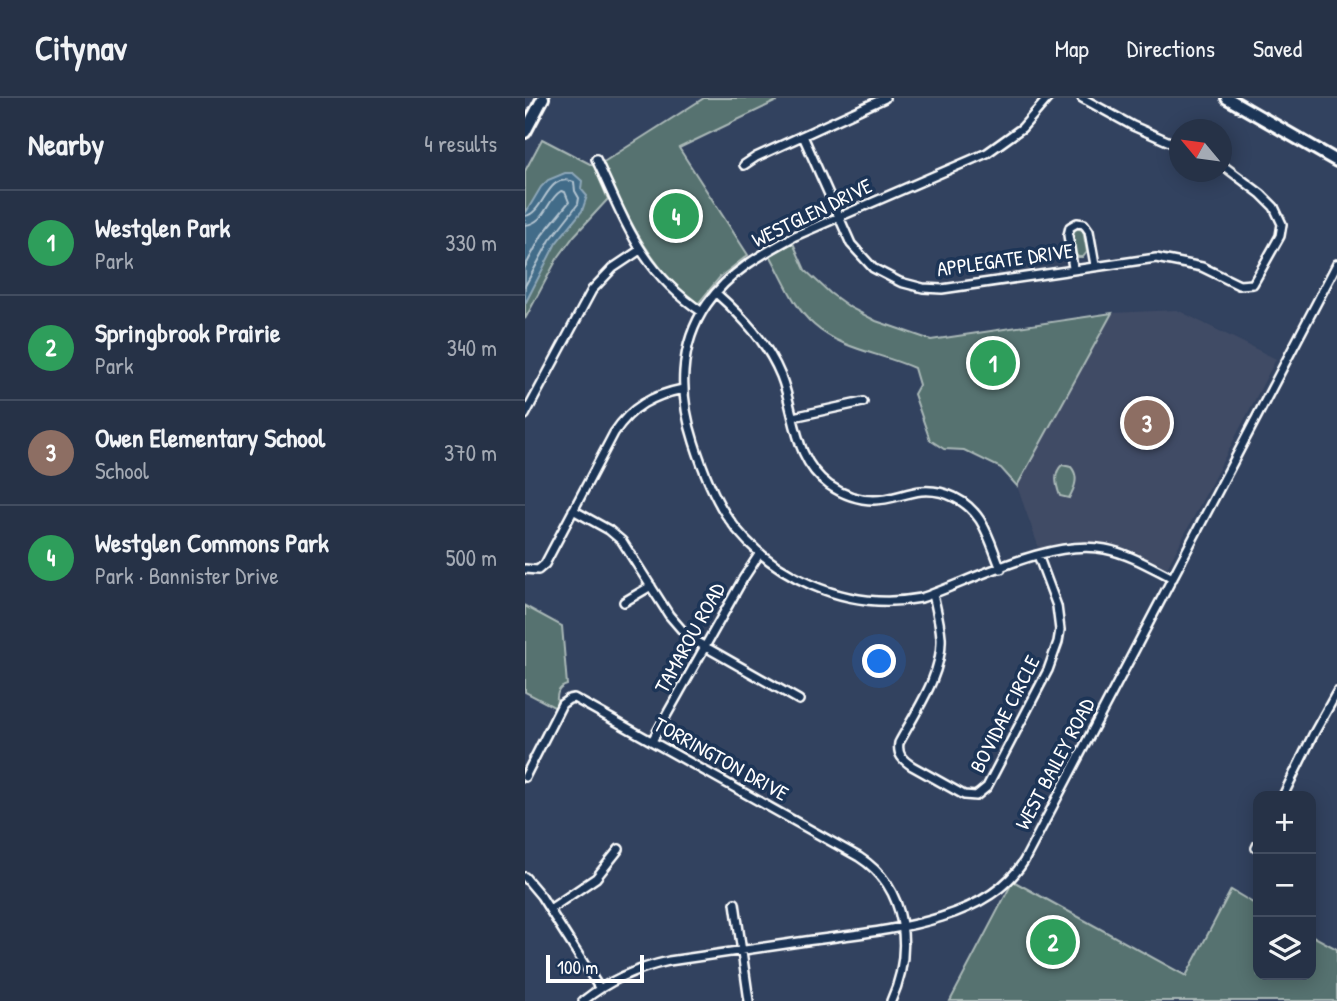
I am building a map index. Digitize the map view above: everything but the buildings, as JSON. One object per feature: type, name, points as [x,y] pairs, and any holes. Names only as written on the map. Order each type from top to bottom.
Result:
[{"type":"street","points":[[525,132],[543,98]]},
{"type":"street","points":[[744,166],[756,157],[885,98]]},
{"type":"street","name":"WESTGLEN DRIVE","points":[[1048,98],[1022,128],[987,153],[838,217],[765,252],[735,274],[702,312],[687,353],[683,389],[689,426],[709,483],[728,517],[760,553],[806,582],[846,598],[889,602],[912,600],[1063,548],[1104,549],[1131,556],[1174,579]]},
{"type":"street","points":[[1082,98],[1133,127],[1169,142]]},
{"type":"street","points":[[1227,98],[1337,161]]},
{"type":"street","name":"APPLEGATE DRIVE","points":[[803,136],[851,244],[866,262],[892,279],[933,289],[1137,259],[1164,259],[1195,265],[1239,285],[1249,286],[1258,278],[1280,236],[1281,219],[1261,194],[1232,172]]},
{"type":"street","points":[[596,159],[640,250],[667,284],[702,312]]},
{"type":"street","points":[[1073,268],[1068,235],[1070,227],[1077,223],[1084,224],[1089,231],[1095,265]]},
{"type":"street","points":[[525,415],[592,290],[613,268],[640,250]]},
{"type":"street","name":"WEST BAILEY ROAD","points":[[583,1001],[616,979],[652,965],[902,926],[940,917],[971,905],[998,888],[1019,869],[1174,579],[1337,264]]},
{"type":"street","points":[[716,293],[741,316],[764,344],[781,375],[798,441],[807,461],[830,486],[848,495],[873,500],[930,491],[955,498],[967,505],[981,522],[1001,569]]},
{"type":"street","points":[[525,569],[534,571],[545,564],[614,433],[626,416],[651,398],[683,389]]},
{"type":"street","points":[[793,417],[863,402]]},
{"type":"street","points":[[573,510],[609,530],[622,541],[680,630],[799,700]]},
{"type":"street","name":"TAMAROU ROAD","points":[[652,741],[760,553]]},
{"type":"street","name":"BOVIDAE CIRCLE","points":[[933,594],[941,638],[939,659],[934,676],[899,743],[899,751],[904,761],[912,766],[964,795],[976,796],[987,787],[1048,670],[1058,642],[1060,630],[1057,606],[1038,555]]},
{"type":"street","points":[[624,602],[651,586]]},
{"type":"street","points":[[1286,791],[1337,692]]},
{"type":"street","name":"TORRINGTON DRIVE","points":[[525,777],[562,704],[571,698],[865,861],[879,873],[899,905],[902,960],[891,1001]]},
{"type":"street","points":[[550,909],[596,878],[619,849]]},
{"type":"street","points":[[525,877],[550,909],[600,989]]},
{"type":"street","points":[[735,903],[748,1001]]},
{"type":"shaded area","points":[[1177,310],[1276,359],[1167,568],[1129,549],[1098,542],[1069,541],[1039,548],[1017,486],[1112,313]]},
{"type":"green space","points":[[704,98],[783,98],[679,148],[748,255],[720,277],[698,304],[681,291],[653,258],[602,163]]},
{"type":"green space","points":[[542,139],[594,166],[608,199],[557,259],[525,319],[525,171]]},
{"type":"green space","points":[[1075,228],[1083,230],[1087,252],[1083,257],[1078,257],[1075,253],[1072,234]]},
{"type":"green space","points":[[793,243],[805,270],[851,308],[876,321],[931,340],[1112,313],[1017,486],[1001,468],[964,450],[944,449],[930,440],[914,394],[919,385],[914,368],[849,346],[825,333],[807,318],[770,255]]},
{"type":"green space","points":[[1062,465],[1071,467],[1076,479],[1069,498],[1060,496],[1057,488],[1056,475]]},
{"type":"green space","points":[[525,606],[562,626],[567,685],[558,691],[556,708],[525,692]]},
{"type":"green space","points":[[1013,881],[1186,976],[1231,890],[1253,903],[1253,980],[1316,980],[1316,938],[1337,949],[1337,1001],[950,1001]]},
{"type":"water","points":[[565,173],[573,173],[582,181],[581,189],[587,196],[582,211],[556,243],[525,304],[525,214],[541,187],[548,180]]},
{"type":"place","name":"Westglen Commons Park","points":[[676,216]]},
{"type":"place","name":"Westglen Park","points":[[993,363]]},
{"type":"place","name":"Owen Elementary School","points":[[1147,423]]},
{"type":"place","name":"Springbrook Prairie","points":[[1053,942]]}]
